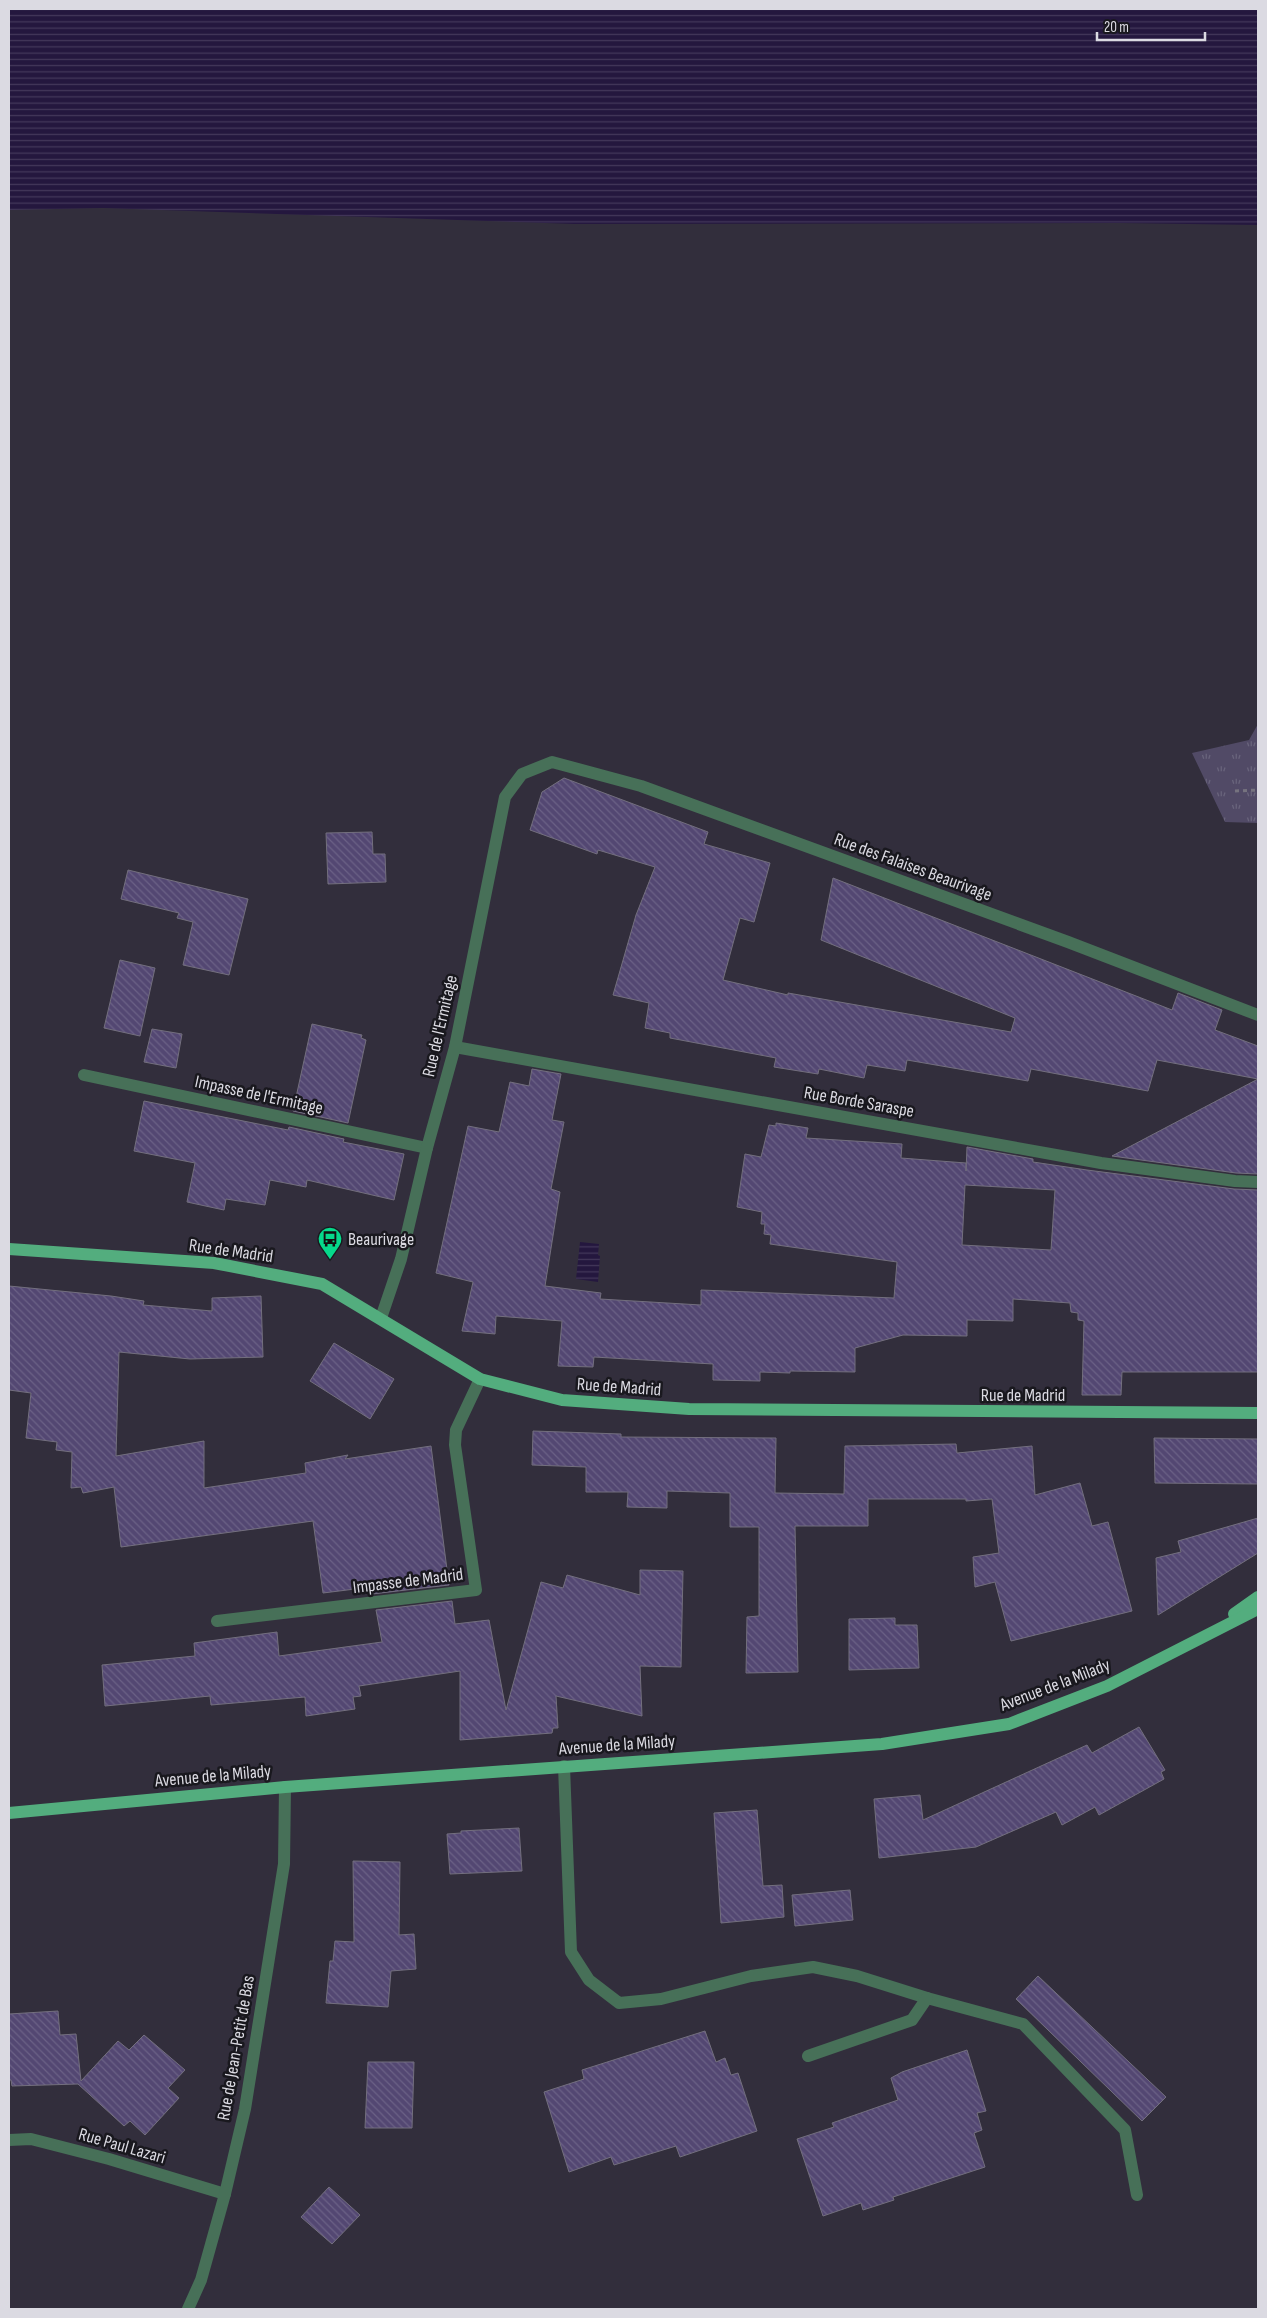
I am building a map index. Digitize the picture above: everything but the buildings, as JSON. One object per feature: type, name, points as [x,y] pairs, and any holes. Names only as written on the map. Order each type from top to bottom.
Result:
[{"type":"main road","name":"Rue de Madrid","points":[[9,1249],[214,1263],[322,1284],[480,1379],[562,1400],[689,1409],[1258,1413]]},
{"type":"main road","points":[[1208,1633],[1258,1597]]},
{"type":"main road","points":[[1208,1633],[1258,1609]]},
{"type":"main road","name":"Avenue de la Milady","points":[[9,1813],[285,1787],[882,1744],[1010,1724],[1106,1686],[1208,1633]]},
{"type":"street","name":"Rue des Falaises Beaurivage","points":[[552,762],[641,786],[1068,942],[1258,1015]]},
{"type":"street","name":"Rue de l'Ermitage","points":[[381,1318],[402,1259],[426,1148],[455,1047],[505,797],[522,774],[552,762]]},
{"type":"street","name":"Rue Borde Saraspe","points":[[455,1047],[1101,1163],[1234,1181],[1258,1182]]},
{"type":"street","name":"Impasse de l'Ermitage","points":[[84,1075],[426,1148]]},
{"type":"street","name":"Impasse de Madrid","points":[[217,1621],[476,1590],[455,1444],[456,1430],[480,1379]]},
{"type":"street","points":[[564,1766],[571,1952],[589,1980],[618,2003],[661,1999],[751,1976],[813,1967],[857,1976],[927,1998],[1023,2024],[1126,2130],[1137,2195]]},
{"type":"street","name":"Rue de Jean-Petit de Bas","points":[[188,2309],[201,2280],[225,2194],[245,2109],[284,1864],[285,1787]]},
{"type":"street","points":[[808,2056],[912,2020],[927,1998]]},
{"type":"street","name":"Rue Paul Lazari","points":[[9,2140],[31,2139],[109,2159],[225,2194]]},
{"type":"path","points":[[1235,791],[1258,790]]},
{"type":"green space","points":[[1258,724],[1258,823],[1225,822],[1192,753],[1249,740]]},
{"type":"shaded area","points":[[9,9],[1258,9],[1258,225],[1119,223],[574,224],[103,208],[9,210]]},
{"type":"shaded area","points":[[580,1242],[599,1244],[598,1282],[576,1279]]},
{"type":"place","name":"Beaurivage","points":[[330,1260]]}]
